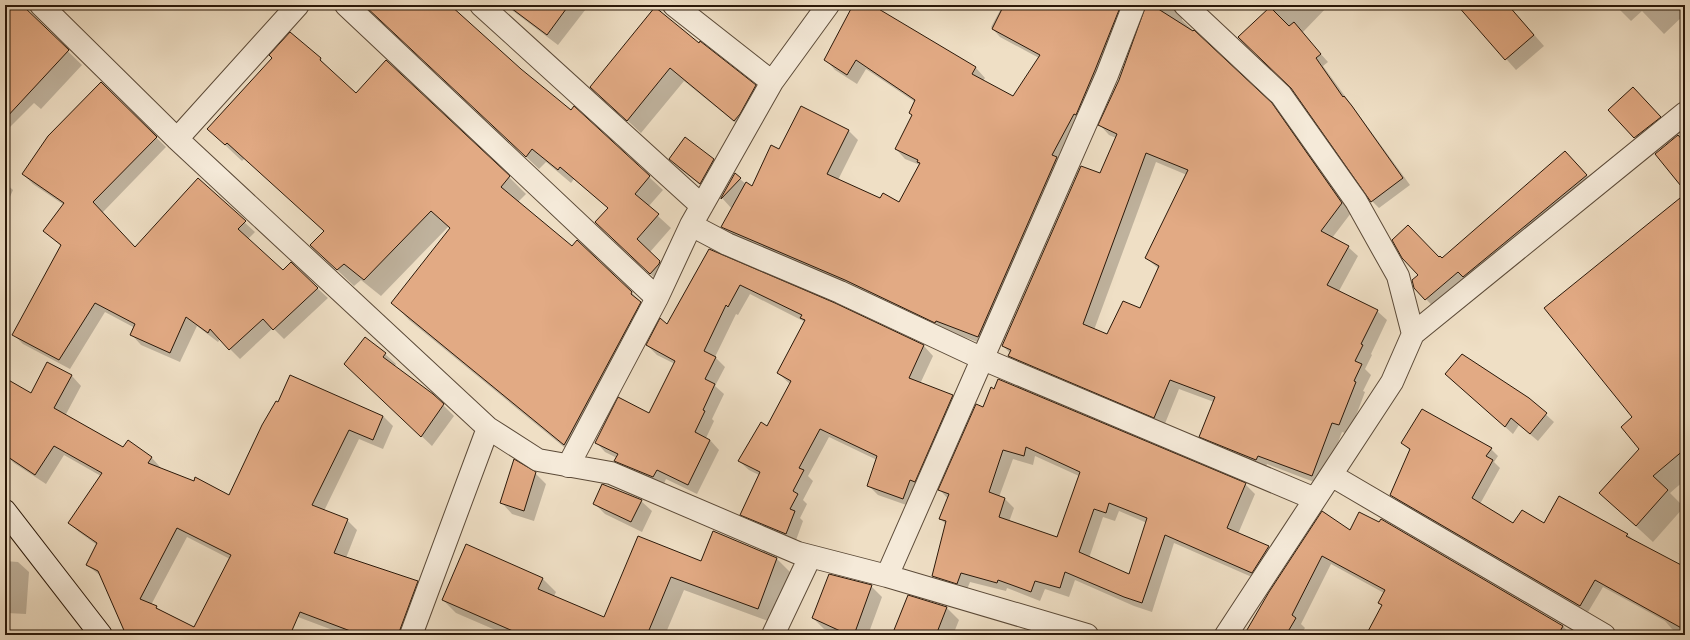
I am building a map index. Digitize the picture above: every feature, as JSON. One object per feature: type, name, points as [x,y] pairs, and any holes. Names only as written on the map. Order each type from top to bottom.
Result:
[{"type":"street","points":[[41,5],[177,139],[488,428],[538,460],[611,473],[798,554],[887,576],[1088,635]]},
{"type":"street","points":[[177,139],[298,5]]},
{"type":"street","points":[[346,5],[657,298]]},
{"type":"street","points":[[480,5],[702,206]]},
{"type":"street","points":[[674,5],[772,82]]},
{"type":"street","points":[[568,466],[657,298],[691,225],[772,82],[828,5]]},
{"type":"street","points":[[887,576],[1107,75],[1134,5]]},
{"type":"street","points":[[1185,5],[1281,95],[1356,201],[1398,276],[1413,334]]},
{"type":"street","points":[[1226,635],[1392,382],[1413,334],[1685,113]]},
{"type":"street","points":[[691,225],[727,244],[840,292],[982,359],[1315,499]]},
{"type":"street","points":[[410,635],[488,428]]},
{"type":"street","points":[[1331,475],[1604,635]]},
{"type":"street","points":[[5,511],[100,635]]},
{"type":"street","points":[[773,635],[810,557]]},
{"type":"building","points":[[5,5],[22,5],[69,50],[5,119]]},
{"type":"building","points":[[364,5],[450,5],[521,69],[571,110],[574,106],[650,176],[635,194],[659,214],[637,239],[660,261],[650,274],[595,222],[608,208],[560,167],[558,170],[532,149],[526,157]]},
{"type":"building","points":[[507,5],[569,5],[547,35]]},
{"type":"building","points":[[853,5],[872,5],[976,67],[972,74],[1013,96],[1040,55],[992,29],[1004,5],[1121,5],[1076,115],[1074,114],[1052,155],[1057,157],[978,337],[936,321],[935,323],[845,280],[721,227],[746,182],[752,186],[771,145],[779,149],[801,106],[849,130],[827,174],[880,198],[883,193],[899,202],[920,163],[917,162],[918,160],[895,149],[912,115],[909,113],[915,100],[856,60],[847,75],[824,60]]},
{"type":"building","points":[[1146,5],[1152,5],[1193,31],[1194,30],[1272,103],[1342,203],[1321,231],[1349,246],[1327,285],[1378,310],[1361,344],[1363,345],[1355,361],[1362,364],[1354,381],[1356,382],[1339,425],[1332,423],[1312,476],[1258,456],[1256,460],[1199,437],[1215,397],[1170,380],[1154,418],[1008,356],[1011,350],[1002,346],[1081,166],[1100,173],[1117,134],[1098,125],[1119,80]],"holes":[[[1146,153],[1188,170],[1145,258],[1159,266],[1140,308],[1123,301],[1107,334],[1083,324]]]},
{"type":"building","points":[[1457,5],[1508,5],[1534,35],[1505,60]]},
{"type":"building","points":[[655,7],[699,43],[700,41],[756,85],[740,114],[734,121],[670,68],[627,121],[590,87]]},
{"type":"building","points":[[1270,7],[1289,26],[1294,22],[1321,54],[1316,58],[1403,178],[1371,202],[1291,88],[1238,37]]},
{"type":"building","points":[[290,32],[321,58],[320,60],[356,93],[386,60],[510,176],[501,187],[572,246],[577,240],[632,292],[631,294],[641,302],[564,445],[391,303],[450,228],[431,211],[364,280],[344,264],[337,270],[310,245],[324,231],[227,143],[225,145],[207,129],[272,58],[269,55]]},
{"type":"building","points":[[101,82],[157,137],[93,202],[135,247],[198,178],[246,221],[238,229],[283,270],[291,262],[318,288],[273,330],[263,319],[229,350],[210,329],[208,333],[186,317],[170,353],[130,335],[135,324],[95,303],[59,360],[12,335],[61,245],[43,231],[64,203],[22,174],[48,136]]},
{"type":"building","points":[[1633,87],[1661,117],[1634,138],[1608,110]]},
{"type":"building","points":[[1678,135],[1685,143],[1685,191],[1655,154]]},
{"type":"building","points":[[685,137],[714,159],[700,184],[669,159]]},
{"type":"building","points":[[1565,151],[1587,175],[1463,277],[1458,272],[1425,300],[1414,288],[1412,280],[1418,275],[1402,258],[1392,240],[1408,225],[1439,257],[1440,256],[1442,258]]},
{"type":"building","points":[[735,173],[741,178],[721,199],[721,198]]},
{"type":"building","points":[[1685,194],[1685,449],[1653,476],[1668,490],[1636,526],[1599,493],[1639,449],[1621,427],[1632,417],[1544,308]]},
{"type":"building","points":[[709,249],[835,303],[924,345],[909,378],[953,395],[915,482],[910,480],[903,499],[867,486],[877,456],[820,429],[799,468],[804,470],[793,491],[798,494],[790,509],[795,511],[786,534],[740,515],[760,472],[738,461],[761,422],[767,426],[791,381],[777,373],[805,320],[800,318],[802,315],[740,285],[728,307],[726,305],[704,351],[716,357],[705,379],[715,384],[695,432],[710,440],[688,485],[657,470],[653,477],[614,461],[618,454],[595,443],[618,397],[649,413],[675,361],[646,345],[660,318],[667,324]]},
{"type":"building","points":[[365,337],[386,353],[383,357],[433,394],[444,404],[421,437],[344,364]]},
{"type":"building","points":[[1462,354],[1529,398],[1547,413],[1530,434],[1511,418],[1505,427],[1445,374]]},
{"type":"building","points":[[47,362],[72,375],[54,408],[123,447],[128,440],[152,457],[148,463],[194,481],[195,477],[229,495],[262,425],[276,401],[278,402],[290,375],[383,416],[373,440],[349,430],[312,505],[348,519],[334,553],[418,581],[398,635],[361,635],[300,612],[290,635],[126,635],[98,571],[86,565],[97,543],[68,523],[102,473],[54,446],[35,475],[5,455],[5,378],[31,393]],"holes":[[[177,528],[231,555],[194,627],[156,608],[157,606],[140,599]]]},
{"type":"building","points":[[998,379],[1246,483],[1227,528],[1269,546],[1252,573],[1165,535],[1142,603],[1065,572],[1060,588],[1035,581],[1031,592],[998,580],[997,583],[961,573],[957,584],[932,576],[946,521],[939,519],[949,494],[938,490],[976,404],[983,407],[991,387],[994,389]],"holes":[[[1026,447],[1080,472],[1057,537],[999,517],[1005,498],[989,492],[1003,450],[1024,456]],[[1109,503],[1147,518],[1129,574],[1079,552],[1094,509],[1106,513]]]},
{"type":"building","points":[[1422,409],[1492,448],[1486,456],[1493,460],[1472,498],[1513,523],[1522,510],[1544,523],[1559,496],[1628,534],[1626,536],[1685,567],[1685,630],[1595,580],[1580,606],[1390,495],[1410,449],[1401,443]]},
{"type":"building","points":[[514,459],[536,472],[524,511],[500,503]]},
{"type":"building","points":[[602,484],[642,500],[631,522],[593,504]]},
{"type":"building","points":[[1322,511],[1350,530],[1359,512],[1379,522],[1381,519],[1563,626],[1558,635],[1366,635],[1382,605],[1378,603],[1385,590],[1322,556],[1292,615],[1296,618],[1286,635],[1244,635],[1269,592]]},
{"type":"building","points":[[713,531],[777,558],[758,609],[671,577],[647,635],[522,635],[442,600],[466,544],[543,578],[538,589],[604,617],[638,536],[701,561]]},
{"type":"building","points":[[829,574],[872,585],[854,635],[849,635],[812,618]]},
{"type":"building","points":[[908,595],[947,607],[936,635],[892,635]]}]
